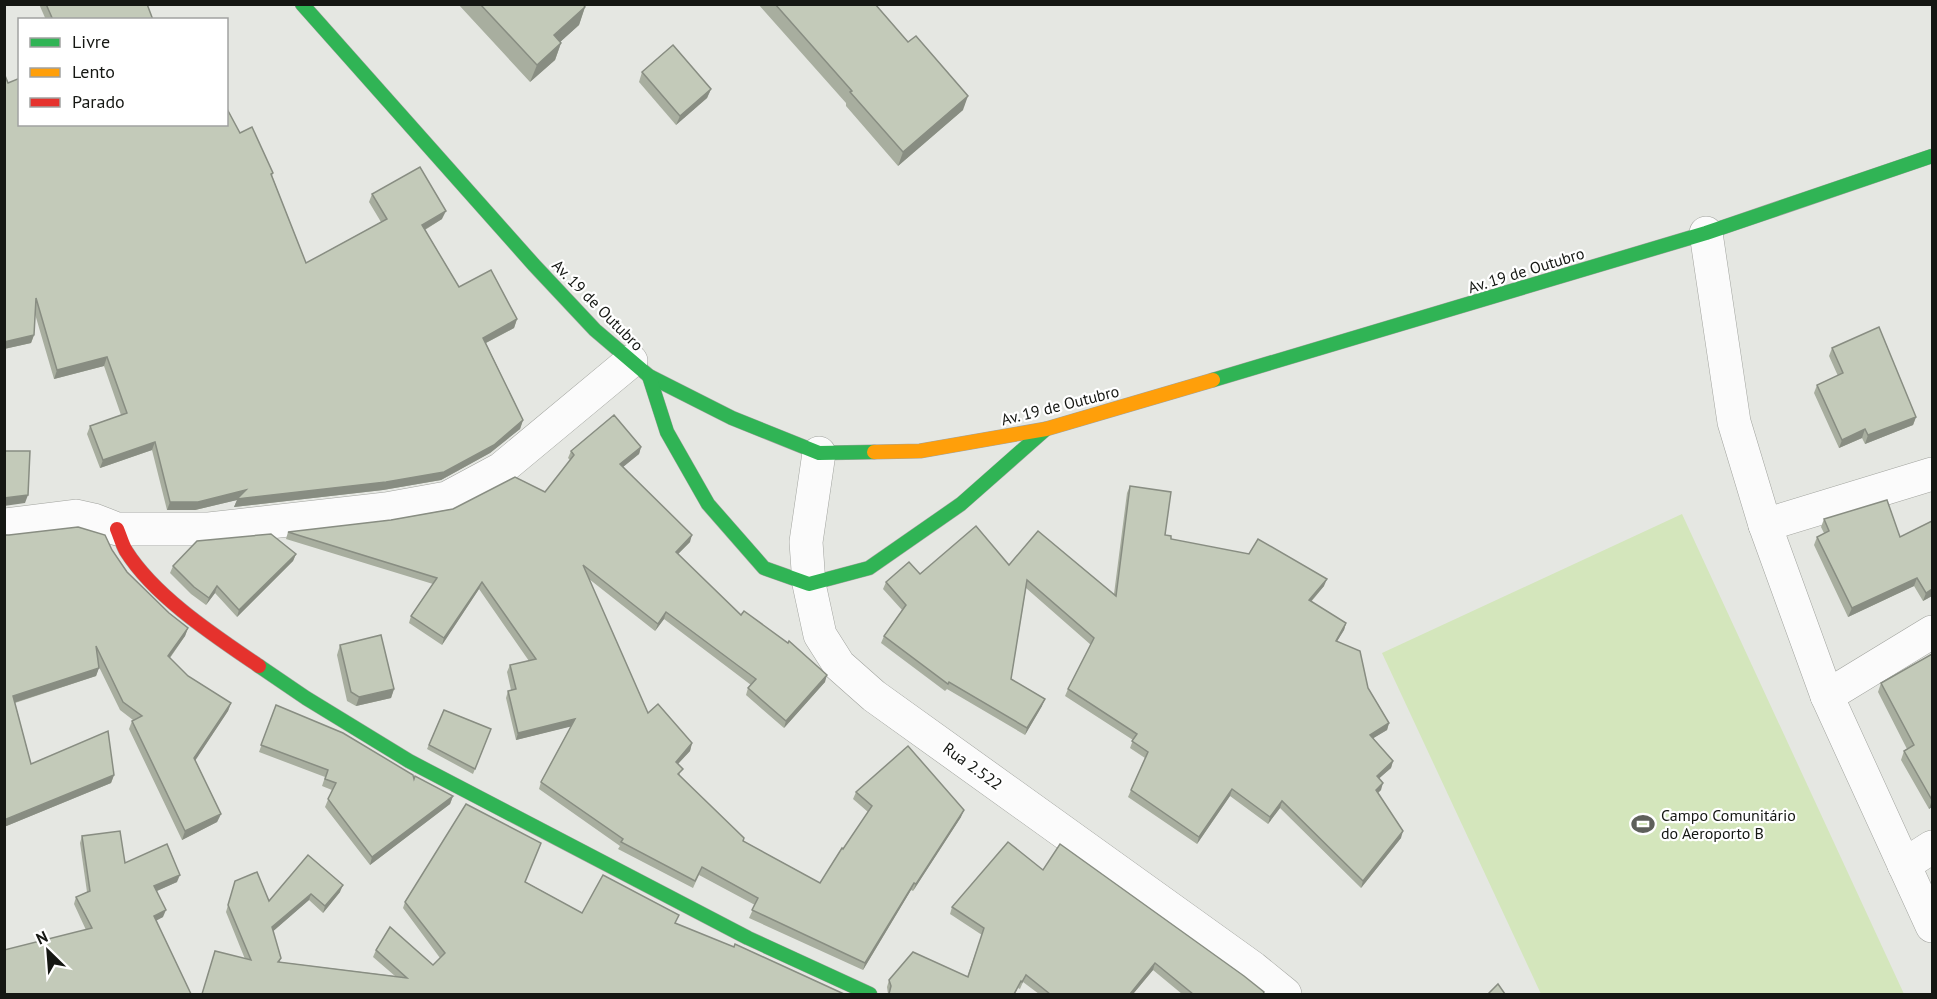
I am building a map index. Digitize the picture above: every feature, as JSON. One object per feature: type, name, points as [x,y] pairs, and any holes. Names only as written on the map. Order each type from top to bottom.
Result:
[{"type":"street","name":"Av. 19 de Outubro","points":[[302,4],[534,265],[595,330],[640,369],[732,418],[819,453],[921,451],[1046,429],[1706,233],[1932,156]]},
{"type":"street","points":[[1706,233],[1734,422],[1765,525],[1827,696],[1932,926]]},
{"type":"street","points":[[4,525],[76,516],[94,519],[117,529],[209,529],[386,509],[447,498],[501,469],[640,369],[667,432],[708,504],[764,568],[809,584],[869,568],[961,504],[1046,429]]},
{"type":"street","name":"Rua 2.522","points":[[819,453],[806,542],[809,584],[820,635],[840,665],[874,696],[1286,994]]},
{"type":"street","points":[[1765,525],[1932,474]]},
{"type":"street","points":[[117,529],[124,548],[136,567],[179,608],[306,698],[409,761],[748,938],[870,994]]},
{"type":"street","points":[[1827,696],[1932,632]]},
{"type":"street","points":[[1904,866],[1932,847]]},
{"type":"green space","name":"Campo Comunitário do Aeroporto B","points":[[1682,514],[1904,994],[1541,994],[1382,653]]},
{"type":"building","points":[[46,4],[147,4],[152,18],[52,18]]},
{"type":"building","points":[[480,4],[583,4],[585,7],[554,35],[561,43],[537,65]]},
{"type":"building","points":[[775,4],[875,4],[908,42],[916,36],[968,96],[903,152]]},
{"type":"building","points":[[673,45],[711,89],[680,116],[642,72]]},
{"type":"building","points":[[4,73],[8,83],[18,79],[18,126],[228,126],[228,111],[240,133],[252,127],[273,173],[271,174],[306,263],[387,219],[372,194],[420,167],[446,211],[422,225],[459,287],[491,270],[517,319],[483,338],[523,420],[494,445],[444,472],[386,482],[237,499],[246,490],[198,502],[170,502],[155,442],[103,460],[90,426],[127,413],[107,357],[57,370],[36,298],[34,335],[4,342]]},
{"type":"building","points":[[1879,327],[1916,417],[1868,435],[1865,429],[1842,440],[1817,385],[1843,373],[1832,348]]},
{"type":"building","points":[[614,415],[641,447],[620,464],[692,535],[676,552],[741,615],[744,611],[788,643],[789,641],[827,675],[786,721],[748,688],[756,679],[666,612],[658,624],[583,565],[648,713],[658,704],[692,743],[676,762],[683,769],[678,774],[744,838],[743,841],[820,883],[872,806],[856,792],[908,746],[964,810],[916,884],[914,883],[865,963],[752,910],[758,898],[702,867],[695,881],[621,842],[623,839],[541,782],[575,719],[518,733],[508,691],[516,689],[510,665],[536,659],[482,582],[444,638],[411,616],[437,578],[288,532],[391,520],[453,509],[515,477],[545,492],[574,455],[571,451]]},
{"type":"building","points":[[4,451],[30,451],[28,495],[4,498]]},
{"type":"building","points":[[1130,486],[1171,492],[1165,535],[1171,536],[1171,539],[1249,554],[1258,539],[1327,579],[1309,600],[1346,623],[1336,641],[1360,651],[1368,688],[1389,723],[1370,735],[1393,761],[1377,776],[1383,783],[1376,790],[1403,831],[1363,881],[1282,801],[1270,817],[1232,789],[1199,837],[1131,790],[1148,752],[1132,741],[1137,734],[1068,689],[1094,638],[1027,580],[1011,679],[1045,699],[1027,728],[949,682],[948,684],[884,636],[906,605],[886,582],[909,562],[920,574],[976,526],[1009,565],[1038,531],[1116,596]]},
{"type":"building","points":[[1887,500],[1900,537],[1932,521],[1932,589],[1926,593],[1917,578],[1852,608],[1817,537],[1829,531],[1824,519]]},
{"type":"building","points":[[78,527],[105,535],[127,572],[188,628],[168,656],[188,676],[231,703],[194,758],[221,814],[185,831],[132,721],[142,716],[123,702],[96,646],[99,668],[13,696],[31,764],[108,731],[114,775],[4,820],[4,535]]},
{"type":"building","points":[[271,534],[296,554],[239,610],[217,586],[209,598],[173,566],[197,541]]},
{"type":"building","points":[[381,635],[394,689],[359,697],[351,692],[340,645]]},
{"type":"building","points":[[1932,654],[1932,800],[1904,751],[1914,745],[1881,683]]},
{"type":"building","points":[[276,705],[343,733],[413,775],[414,779],[415,776],[453,796],[372,857],[328,799],[336,783],[325,779],[328,770],[261,745]]},
{"type":"building","points":[[444,710],[491,729],[475,769],[429,745]]},
{"type":"building","points":[[466,804],[541,843],[525,882],[582,913],[603,875],[679,915],[675,923],[734,947],[735,944],[844,994],[202,994],[215,951],[251,960],[228,905],[235,881],[257,872],[269,901],[308,855],[343,885],[325,906],[311,894],[272,927],[281,958],[278,962],[407,978],[376,950],[390,927],[433,965],[445,953],[405,902]]},
{"type":"building","points":[[120,831],[125,863],[167,844],[180,875],[154,886],[166,910],[154,916],[191,994],[4,994],[4,950],[92,928],[76,897],[90,891],[82,836]]},
{"type":"building","points":[[1008,842],[1043,870],[1060,844],[1244,976],[1264,992],[1263,994],[1193,994],[1155,963],[1130,994],[1050,994],[1026,975],[1014,994],[889,994],[891,986],[889,980],[913,952],[968,977],[984,928],[952,907]]},
{"type":"building","points":[[1498,984],[1505,994],[1488,994]]},
{"type":"traffic: fast","points":[[302,4],[534,265],[595,330],[649,376],[732,418],[819,453],[874,452]]},
{"type":"traffic: fast","points":[[1213,380],[1706,233],[1932,156]]},
{"type":"traffic: fast","points":[[649,376],[667,432],[708,504],[764,568],[809,584],[869,568],[961,504],[1046,429]]},
{"type":"traffic: fast","points":[[259,666],[306,698],[409,761],[748,938],[870,994]]},
{"type":"traffic: slow","points":[[874,452],[920,451],[1046,429],[1213,380]]},
{"type":"traffic: jam","points":[[117,529],[126,551],[138,568],[169,600],[259,666]]},
{"type":"place","name":"Campo Comunitário do Aeroporto B","points":[[1643,824]]}]
